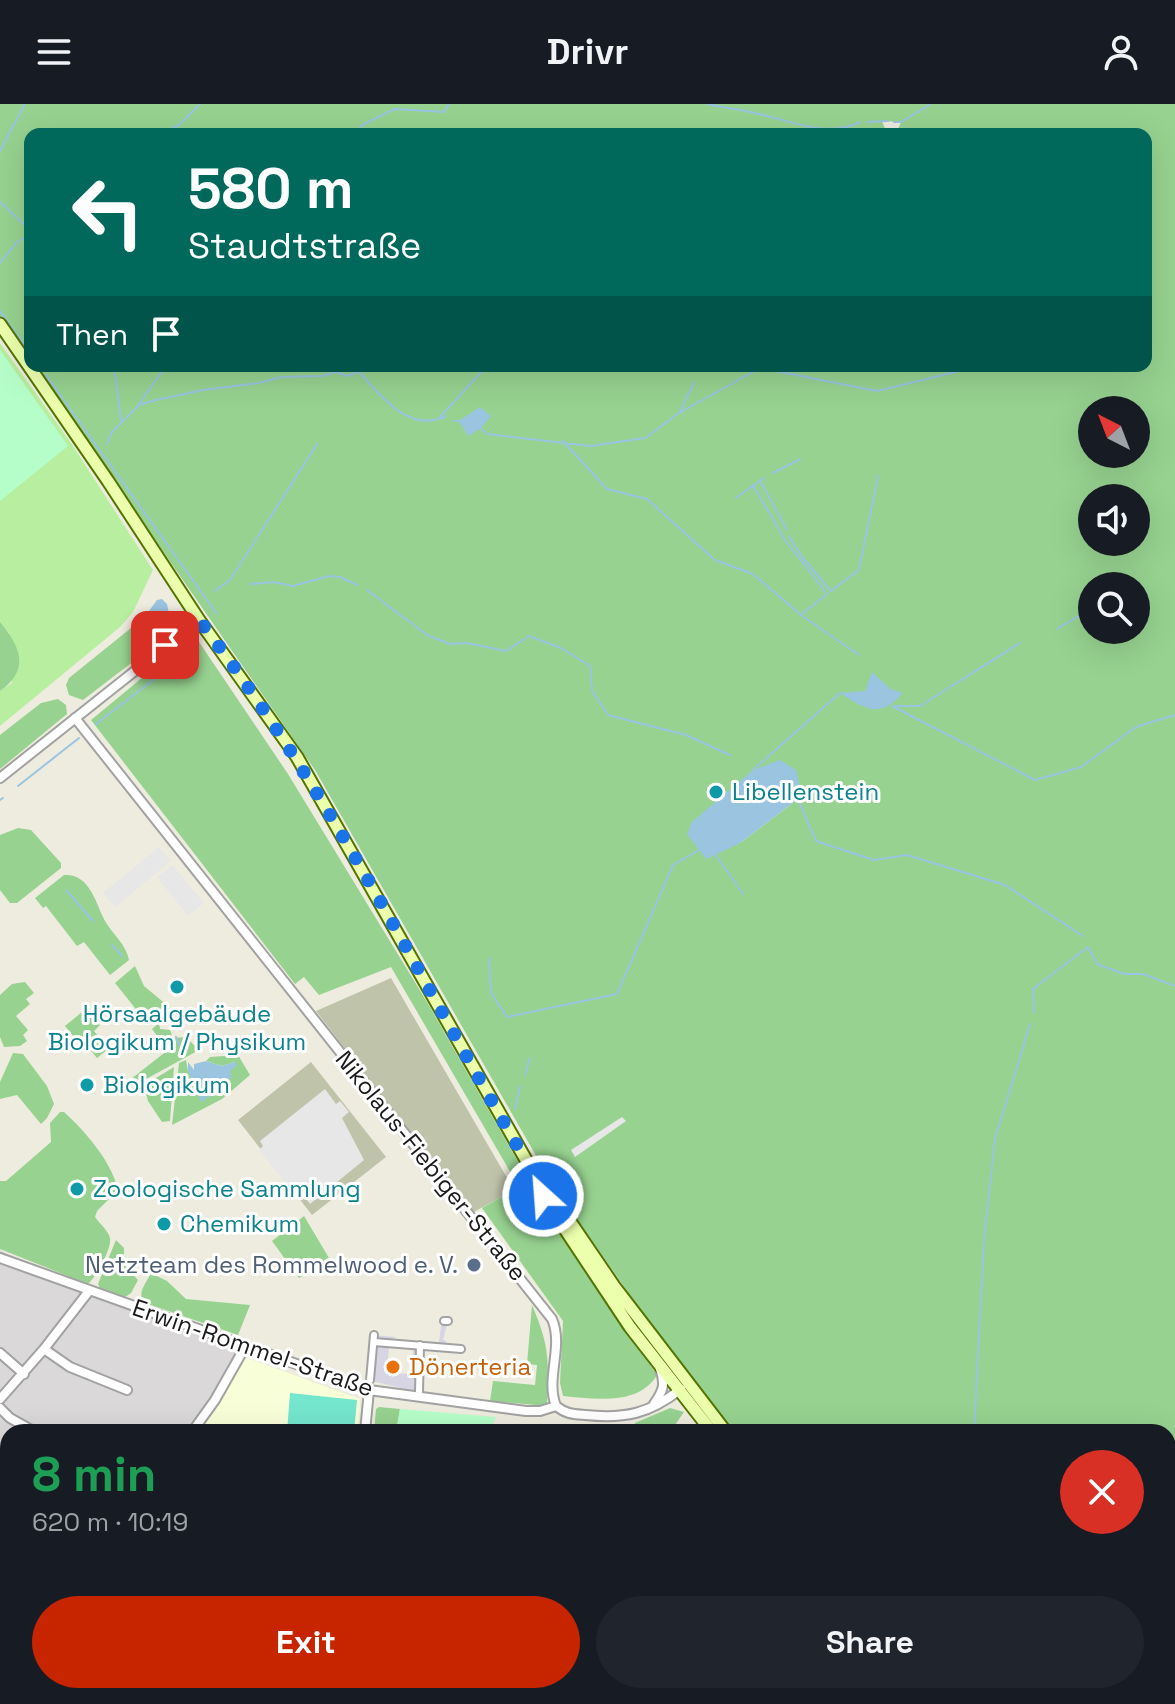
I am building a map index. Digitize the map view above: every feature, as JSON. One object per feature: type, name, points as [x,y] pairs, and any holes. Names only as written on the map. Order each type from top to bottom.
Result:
[{"type":"main road","points":[[0,324],[24,359]]},
{"type":"main road","points":[[33,372],[319,793],[538,1181],[543,1196],[577,1250],[655,1359],[718,1424]]},
{"type":"main road","points":[[538,1181],[548,1189],[707,1424]]},
{"type":"street","points":[[0,778],[199,620]]},
{"type":"street","name":"Nikolaus-Fiebiger-Straße","points":[[75,718],[552,1319],[558,1331],[553,1393],[556,1406]]},
{"type":"street","name":"Erwin-Rommel-Straße","points":[[0,1258],[245,1347],[369,1380],[526,1411],[556,1406],[570,1414],[608,1418],[629,1416],[651,1408],[683,1387]]},
{"type":"street","points":[[0,1399],[24,1374],[89,1291]]},
{"type":"street","points":[[366,1424],[374,1338],[460,1349]]},
{"type":"street","points":[[416,1343],[419,1392]]},
{"type":"street","points":[[198,1424],[245,1347]]},
{"type":"street","points":[[44,1349],[70,1367],[127,1390]]},
{"type":"street","points":[[0,1353],[24,1374]]},
{"type":"street","points":[[651,1408],[663,1391],[664,1379],[655,1359]]},
{"type":"street","points":[[0,1408],[21,1424]]},
{"type":"shaded area","points":[[480,407],[491,416],[481,428],[468,436],[459,421]]},
{"type":"shaded area","points":[[162,599],[167,604],[170,618],[167,626],[144,646],[136,639],[135,630],[157,600]]},
{"type":"shaded area","points":[[872,672],[890,689],[903,693],[887,706],[873,709],[840,693],[865,691]]},
{"type":"shaded area","points":[[780,760],[796,770],[802,796],[740,843],[706,859],[687,834],[692,822],[753,770]]},
{"type":"shaded area","points":[[159,847],[171,861],[115,907],[103,893]]},
{"type":"shaded area","points":[[173,865],[204,903],[188,916],[157,877]]},
{"type":"shaded area","points":[[391,978],[514,1190],[472,1213],[316,1011]]},
{"type":"shaded area","points":[[206,1061],[221,1066],[235,1062],[237,1065],[230,1071],[232,1078],[222,1080],[225,1087],[201,1101],[188,1071],[188,1062],[194,1070],[194,1064]]},
{"type":"shaded area","points":[[311,1062],[386,1157],[312,1215],[238,1120]]},
{"type":"shaded area","points":[[325,1089],[336,1104],[340,1101],[349,1112],[342,1118],[364,1160],[310,1204],[294,1184],[289,1187],[259,1150],[263,1146],[260,1141]]},
{"type":"shaded area","points":[[622,1117],[626,1121],[575,1157],[571,1150]]},
{"type":"shaded area","points":[[0,1250],[18,1260],[128,1301],[239,1337],[245,1347],[244,1357],[205,1424],[0,1424]]},
{"type":"shaded area","points":[[442,1318],[448,1321],[443,1340],[446,1345],[423,1351],[421,1393],[368,1380],[372,1335],[395,1337],[395,1340],[439,1342]],"holes":[[[389,1347],[413,1349],[411,1374],[387,1373]]]},
{"type":"shaded area","points":[[244,1357],[360,1399],[358,1424],[205,1424]]},
{"type":"shaded area","points":[[290,1393],[357,1400],[355,1424],[288,1424]]},
{"type":"green space","points":[[0,104],[1175,104],[1175,1424],[727,1424],[657,1334],[550,1180],[315,770],[38,372],[1152,372],[1152,128],[898,128],[901,122],[882,121],[885,128],[24,128],[24,351],[0,317]],"holes":[[[802,796],[740,843],[687,834]]]},
{"type":"green space","points":[[0,343],[71,443],[153,570],[133,612],[120,627],[0,726],[0,691],[12,683],[9,633],[0,622]]},
{"type":"green space","points":[[0,350],[68,446],[0,501]]},
{"type":"green space","points":[[0,622],[17,649],[19,667],[16,675],[0,691]]},
{"type":"green space","points":[[131,628],[143,649],[160,641],[83,700],[69,695],[66,685],[69,678]]},
{"type":"green space","points":[[197,639],[288,774],[427,1002],[533,1188],[657,1375],[639,1392],[615,1398],[563,1396],[560,1383],[563,1321],[482,1208],[519,1187],[391,967],[319,995],[304,977],[295,984],[91,720],[165,659]]},
{"type":"green space","points":[[58,699],[66,705],[67,714],[0,769],[0,735],[41,703]]},
{"type":"green space","points":[[18,828],[31,830],[61,863],[61,868],[17,903],[10,903],[0,890],[0,835]]},
{"type":"green space","points":[[64,875],[73,876],[86,884],[105,921],[125,949],[129,960],[110,975],[84,942],[77,946],[46,906],[43,908],[35,898]]},
{"type":"green space","points":[[135,966],[144,986],[168,1006],[147,1023],[115,983]]},
{"type":"green space","points":[[25,982],[34,993],[26,999],[30,1004],[16,1016],[28,1030],[23,1035],[27,1041],[20,1046],[4,1047],[0,1037],[0,995],[12,984]]},
{"type":"green space","points":[[87,1008],[100,1025],[94,1031],[108,1049],[97,1058],[65,1026]]},
{"type":"green space","points":[[159,1023],[160,1029],[170,1030],[173,1038],[186,1037],[199,1050],[139,1083],[131,1079],[168,1050],[152,1029]]},
{"type":"green space","points":[[13,1053],[23,1054],[47,1086],[54,1104],[41,1124],[17,1095],[0,1099],[0,1082]]},
{"type":"green space","points":[[238,1055],[250,1075],[222,1099],[172,1125],[179,1063],[186,1060],[188,1071],[205,1101],[204,1097],[225,1087],[221,1080],[235,1062],[221,1066],[206,1061],[210,1057]]},
{"type":"green space","points":[[174,1067],[170,1121],[162,1122],[148,1101],[145,1089],[151,1081]]},
{"type":"green space","points":[[60,1112],[64,1112],[97,1148],[118,1190],[95,1217],[107,1232],[110,1243],[103,1262],[88,1284],[0,1249],[0,1181],[6,1181],[51,1142],[50,1123]]},
{"type":"green space","points":[[304,1216],[329,1258],[299,1278],[272,1241]]},
{"type":"green space","points":[[116,1240],[124,1248],[124,1254],[116,1262],[120,1267],[124,1265],[138,1280],[125,1297],[100,1288],[98,1284]]},
{"type":"green space","points":[[151,1273],[167,1281],[186,1299],[250,1305],[238,1335],[145,1303],[141,1296]]},
{"type":"green space","points":[[532,1305],[547,1355],[547,1406],[490,1401],[493,1381],[535,1385],[537,1365],[527,1364]]},
{"type":"green space","points":[[670,1408],[684,1412],[676,1424],[635,1423]]},
{"type":"green space","points":[[376,1409],[400,1409],[397,1424],[375,1424]]},
{"type":"green space","points":[[400,1409],[496,1417],[493,1424],[397,1424]]},
{"type":"waterway","points":[[0,151],[25,104]]},
{"type":"waterway","points":[[173,128],[200,104]]},
{"type":"waterway","points":[[360,128],[395,109],[444,112],[449,104]]},
{"type":"waterway","points":[[707,104],[818,128]]},
{"type":"waterway","points":[[894,122],[901,122],[931,104]]},
{"type":"waterway","points":[[867,122],[888,121]]},
{"type":"waterway","points":[[842,128],[860,122]]},
{"type":"waterway","points":[[0,202],[24,224]]},
{"type":"waterway","points":[[0,263],[16,243],[24,238]]},
{"type":"waterway","points":[[0,311],[24,345]]},
{"type":"waterway","points":[[115,372],[121,420]]},
{"type":"waterway","points":[[139,404],[162,372]]},
{"type":"waterway","points":[[107,444],[111,433],[139,405],[203,390],[281,377],[322,376],[336,372],[347,376],[359,372],[386,401],[408,416],[420,420],[446,416]]},
{"type":"waterway","points":[[439,418],[481,372]]},
{"type":"waterway","points":[[679,413],[753,372]]},
{"type":"waterway","points":[[780,372],[877,391],[955,372]]},
{"type":"waterway","points":[[46,375],[217,614]]},
{"type":"waterway","points":[[481,428],[487,434],[591,446],[645,438],[679,413],[694,383]]},
{"type":"waterway","points":[[454,421],[459,421]]},
{"type":"waterway","points":[[563,441],[607,489],[647,499],[715,560],[753,574],[801,615],[859,655]]},
{"type":"waterway","points":[[215,591],[230,580],[317,444]]},
{"type":"waterway","points":[[773,473],[800,459]]},
{"type":"waterway","points":[[789,536],[831,591],[859,570],[878,476]]},
{"type":"waterway","points":[[736,498],[764,478]]},
{"type":"waterway","points":[[761,482],[787,530]]},
{"type":"waterway","points":[[753,485],[785,540],[827,594],[802,614]]},
{"type":"waterway","points":[[250,584],[274,582],[293,586],[329,576],[358,585]]},
{"type":"waterway","points":[[367,590],[427,635],[450,644],[467,643],[506,651],[529,636],[561,648],[590,666],[592,691],[608,715],[686,735],[730,755]]},
{"type":"waterway","points":[[1057,629],[1078,616]]},
{"type":"waterway","points":[[895,706],[920,706],[1020,643]]},
{"type":"waterway","points":[[96,724],[195,648]]},
{"type":"waterway","points":[[754,769],[840,693]]},
{"type":"waterway","points":[[892,706],[1035,780],[1081,767],[1136,727],[1175,715]]},
{"type":"waterway","points":[[18,786],[79,738]]},
{"type":"waterway","points":[[798,799],[816,841],[874,860],[907,855],[1005,885],[1083,936]]},
{"type":"waterway","points":[[489,958],[491,993],[507,1017],[617,994],[673,865],[699,850]]},
{"type":"waterway","points":[[715,854],[743,894]]},
{"type":"waterway","points":[[66,890],[93,921]]},
{"type":"waterway","points":[[112,945],[122,956]]},
{"type":"waterway","points":[[1034,1013],[1033,989],[1088,947],[1097,964],[1124,974],[1143,974],[1175,986]]},
{"type":"waterway","points":[[974,1424],[984,1239],[995,1139],[1030,1024]]},
{"type":"waterway","points":[[176,1037],[184,1054]]},
{"type":"waterway","points":[[525,1075],[530,1058]]},
{"type":"waterway","points":[[515,1109],[520,1086]]},
{"type":"place","name":"Libellenstein","points":[[716,792]]},
{"type":"place","name":"Hörsaalgebäude Biologikum / Physikum","points":[[177,987]]},
{"type":"place","name":"Biologikum","points":[[87,1085]]},
{"type":"place","name":"Zoologische Sammlung","points":[[77,1189]]},
{"type":"place","name":"Chemikum","points":[[164,1224]]},
{"type":"place","name":"Netzteam des Rommelwood e. V.","points":[[474,1265]]},
{"type":"place","name":"Dönerteria","points":[[393,1367]]},
{"type":"route","points":[[165,645],[199,620],[273,723],[308,775],[354,854],[538,1181],[543,1196]]}]
